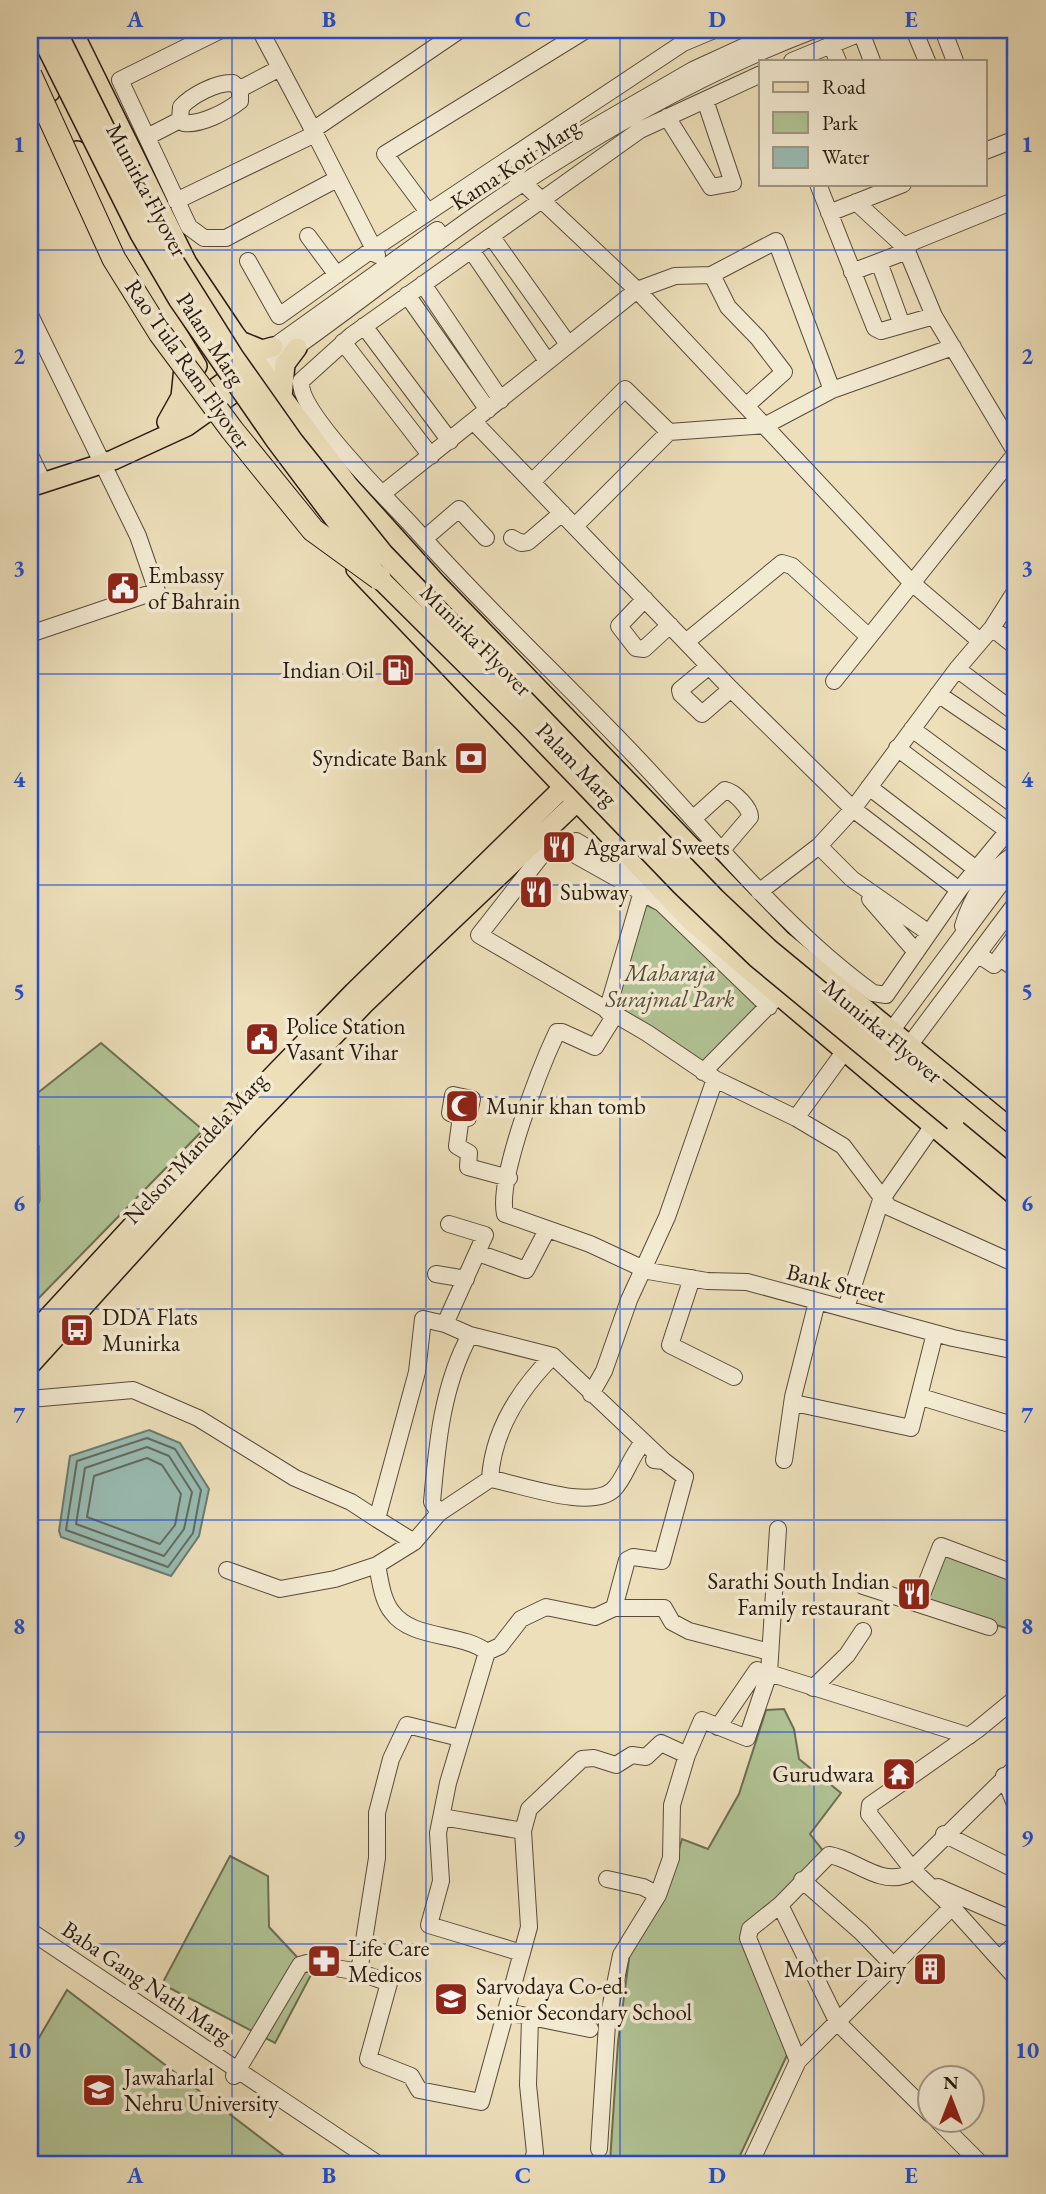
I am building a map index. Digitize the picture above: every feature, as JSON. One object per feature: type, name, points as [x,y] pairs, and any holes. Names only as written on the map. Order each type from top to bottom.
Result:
[{"type":"highway","name":"Rao Tula Ram Flyover","points":[[30,75],[114,259],[160,333],[232,430],[313,530],[379,578]]},
{"type":"main road","name":"Munirka Flyover","points":[[38,30],[140,234],[178,299],[276,441],[379,578],[523,721],[682,886],[757,958],[1016,1173]]},
{"type":"main road","name":"Munirka Flyover","points":[[56,30],[158,236],[190,290],[294,442],[383,553],[716,899],[768,948],[1016,1153]]},
{"type":"main road","name":"Palam Marg","points":[[72,30],[187,263],[239,340],[348,485],[437,583],[781,940],[1016,1133]]},
{"type":"main road","name":"Palam Marg","points":[[30,49],[128,254],[218,397],[307,516],[430,650],[579,799],[690,920],[773,1002],[844,1052],[1016,1196]]},
{"type":"main road","points":[[166,317],[178,323],[197,318],[208,305],[206,291]]},
{"type":"main road","points":[[239,340],[262,350],[273,347]]},
{"type":"main road","points":[[167,422],[181,397],[185,381],[184,346]]},
{"type":"main road","points":[[282,398],[285,364],[297,348]]},
{"type":"main road","points":[[36,485],[113,460],[187,426],[218,397],[258,366]]},
{"type":"main road","points":[[101,463],[110,452],[218,397]]},
{"type":"main road","name":"Nelson Mandela Marg","points":[[30,1337],[230,1120],[565,785],[609,760]]},
{"type":"main road","name":"Nelson Mandela Marg","points":[[30,1365],[366,1002],[487,887],[548,837],[609,760]]},
{"type":"main road","points":[[932,1127],[930,1107],[936,1098],[954,1090],[965,1091]]},
{"type":"street","points":[[221,30],[120,80],[190,229],[197,235],[215,240],[226,238],[337,179]]},
{"type":"street","points":[[176,201],[314,132],[460,30]]},
{"type":"street","points":[[428,212],[385,154],[586,30]]},
{"type":"street","points":[[247,261],[279,316],[680,36],[714,30]]},
{"type":"street","name":"Kama Koti Marg","points":[[258,366],[273,347],[520,179],[670,82],[784,30]]},
{"type":"street","name":"Kama Koti Marg","points":[[520,179],[640,111],[762,50],[814,30]]},
{"type":"street","points":[[914,30],[927,60]]},
{"type":"street","points":[[943,30],[955,60]]},
{"type":"street","points":[[264,31],[280,68],[373,249],[388,271]]},
{"type":"street","points":[[794,60],[864,31],[872,60]]},
{"type":"street","points":[[831,45],[838,60]]},
{"type":"street","points":[[240,89],[280,68]]},
{"type":"street","points":[[759,76],[640,130],[364,326],[301,380],[301,387],[318,419],[460,580],[570,687],[694,818],[759,892],[877,995],[886,995],[959,890],[1012,826],[897,748]]},
{"type":"street","points":[[233,83],[240,89],[240,101],[233,107],[195,124],[180,120],[181,107],[187,100],[221,84],[233,83]]},
{"type":"street","points":[[667,117],[712,187],[733,183],[705,100]]},
{"type":"street","points":[[147,137],[180,120]]},
{"type":"street","points":[[986,151],[1016,139]]},
{"type":"street","points":[[520,179],[637,290],[912,583],[980,641]]},
{"type":"street","points":[[819,186],[876,330],[934,316]]},
{"type":"street","points":[[829,213],[898,186]]},
{"type":"street","points":[[834,681],[1016,453],[934,316],[907,250],[856,202]]},
{"type":"street","points":[[852,272],[907,250],[910,243],[1011,202],[1016,204]]},
{"type":"street","points":[[309,236],[337,275]]},
{"type":"street","points":[[491,236],[568,344]]},
{"type":"street","points":[[382,494],[637,290],[675,276],[711,275],[776,241],[832,390]]},
{"type":"street","points":[[471,250],[547,361]]},
{"type":"street","points":[[879,262],[902,325]]},
{"type":"street","name":"Kama Koti Marg","points":[[258,366],[297,348],[388,271]]},
{"type":"street","points":[[711,275],[727,307],[758,338],[784,372],[747,405]]},
{"type":"street","points":[[423,284],[495,405]]},
{"type":"street","points":[[407,295],[495,405]]},
{"type":"street","points":[[30,315],[144,548],[158,591],[30,634]]},
{"type":"street","points":[[364,326],[450,441]]},
{"type":"street","points":[[343,342],[431,456]]},
{"type":"street","points":[[575,526],[669,432],[765,425],[832,390],[953,347]]},
{"type":"street","points":[[532,482],[625,389],[669,432]]},
{"type":"street","points":[[474,422],[731,689],[853,809],[959,890]]},
{"type":"street","points":[[30,455],[36,485]]},
{"type":"street","points":[[424,539],[459,509],[486,538]]},
{"type":"street","points":[[512,538],[521,543],[528,542],[562,513]]},
{"type":"street","points":[[686,642],[782,564],[792,566],[869,637]]},
{"type":"street","points":[[759,892],[819,846],[853,809],[957,669],[992,628],[1016,590]]},
{"type":"street","points":[[645,599],[619,626],[636,648],[644,649],[670,625]]},
{"type":"street","points":[[1003,610],[1016,621]]},
{"type":"street","points":[[992,628],[1016,647]]},
{"type":"street","points":[[709,666],[680,690],[681,694],[702,714],[731,689]]},
{"type":"street","points":[[957,669],[1016,713]]},
{"type":"street","points":[[938,694],[1016,747]]},
{"type":"street","points":[[912,729],[1016,806]]},
{"type":"street","points":[[869,787],[976,869]]},
{"type":"street","points":[[694,818],[725,790],[730,791],[750,811],[750,817],[721,850]]},
{"type":"street","points":[[660,903],[641,895],[548,837],[480,936],[611,1013],[709,1076],[796,1118],[847,1149],[881,1200],[907,1216],[1016,1264]]},
{"type":"street","points":[[570,851],[571,842],[576,841],[612,859],[773,1002],[709,1076],[667,1217],[629,1300],[604,1371],[591,1394]]},
{"type":"street","points":[[819,846],[916,952]]},
{"type":"street","points":[[961,935],[971,901],[999,864],[1016,853]]},
{"type":"street","points":[[860,1066],[891,1031],[1016,863]]},
{"type":"street","points":[[852,879],[929,933]]},
{"type":"street","points":[[487,887],[513,889]]},
{"type":"street","points":[[461,1116],[457,1146],[469,1153],[468,1167],[509,1178],[527,1111],[557,1032],[597,1047],[611,1013],[641,895]]},
{"type":"street","points":[[879,1081],[910,1045],[1016,903]]},
{"type":"street","points":[[979,955],[992,965],[1016,935]]},
{"type":"street","points":[[1000,958],[1016,969]]},
{"type":"street","points":[[796,1118],[844,1052]]},
{"type":"street","points":[[846,1308],[881,1200],[932,1127]]},
{"type":"street","name":"Bank Street","points":[[509,1178],[505,1214],[599,1248],[644,1269],[692,1279],[744,1282],[935,1333],[1016,1351]]},
{"type":"street","points":[[445,1324],[485,1235],[449,1224]]},
{"type":"street","points":[[478,1253],[526,1270],[547,1230]]},
{"type":"street","points":[[436,1275],[466,1279]]},
{"type":"street","points":[[692,1279],[670,1345],[734,1377]]},
{"type":"street","points":[[784,1460],[817,1302]]},
{"type":"street","points":[[377,1519],[417,1372],[423,1319],[445,1324],[470,1335],[553,1356],[642,1444],[682,1473],[685,1480],[662,1561],[633,1557],[627,1560],[614,1608]]},
{"type":"street","points":[[794,1403],[910,1428],[921,1397],[935,1333]]},
{"type":"street","points":[[439,1513],[432,1502],[444,1405],[457,1359],[470,1335]]},
{"type":"street","points":[[227,1570],[280,1589],[335,1579],[377,1565],[414,1542],[439,1513],[490,1479],[499,1439],[517,1397],[553,1356]]},
{"type":"street","points":[[30,1399],[133,1390],[198,1418],[295,1478],[351,1502],[414,1542]]},
{"type":"street","points":[[921,1397],[1016,1426]]},
{"type":"street","points":[[490,1479],[551,1494],[604,1495],[615,1488],[630,1458],[642,1444]]},
{"type":"street","points":[[630,1458],[664,1461]]},
{"type":"street","points":[[599,2149],[607,2024],[621,1955],[658,1895],[671,1858],[672,1805],[700,1721],[747,1738],[763,1672],[771,1652],[778,1529]]},
{"type":"street","points":[[919,1602],[941,1546],[1016,1574]]},
{"type":"street","points":[[377,1565],[388,1607],[397,1617],[412,1626],[460,1639],[487,1652]]},
{"type":"street","points":[[863,1586],[919,1602],[989,1627]]},
{"type":"street","points":[[522,1953],[429,1925],[440,1881],[438,1833],[460,1738],[487,1652],[500,1646],[516,1623],[541,1609],[560,1608],[598,1616],[614,1608],[664,1608],[672,1622],[689,1631],[771,1652]]},
{"type":"street","points":[[813,1688],[847,1655],[863,1631]]},
{"type":"street","points":[[763,1672],[969,1736]]},
{"type":"street","points":[[718,1727],[763,1672]]},
{"type":"street","points":[[1014,1706],[870,1805],[869,1814],[913,1870],[953,1907],[1016,1978]]},
{"type":"street","points":[[359,1972],[377,1858],[377,1812],[391,1759],[407,1726],[460,1738]]},
{"type":"street","points":[[236,2073],[302,1964],[359,1972],[389,1983],[368,2059],[411,2076],[419,2090],[481,2102],[528,1927],[529,1900],[523,1831],[529,1809],[582,1759],[594,1758],[616,1765],[632,1755],[646,1757],[661,1743],[687,1755]]},
{"type":"street","points":[[1010,1772],[1016,1807]]},
{"type":"street","points":[[798,2061],[748,1934],[828,1855],[890,1878],[913,1870],[944,1834],[1010,1772]]},
{"type":"street","points":[[442,1817],[523,1831]]},
{"type":"street","points":[[944,1834],[1014,1866]]},
{"type":"street","points":[[607,1879],[643,1887],[658,1895]]},
{"type":"street","points":[[802,1880],[895,1967]]},
{"type":"street","points":[[928,1883],[1016,1921]]},
{"type":"street","points":[[780,1905],[838,2023],[916,2100]]},
{"type":"street","points":[[750,2164],[798,2061],[953,1907]]},
{"type":"street","name":"Baba Gang Nath Marg","points":[[30,1931],[126,2000]]},
{"type":"street","name":"Baba Gang Nath Marg","points":[[30,1940],[126,2000],[361,2158],[378,2164]]},
{"type":"street","points":[[999,1958],[1016,1944]]},
{"type":"street","points":[[507,2012],[530,2019],[590,2029]]},
{"type":"street","points":[[530,2019],[528,2085],[535,2153],[531,2164]]},
{"type":"street","points":[[949,2134],[971,2161]]},
{"type":"green space","name":"Maharaja Surajmal Park","points":[[644,904],[660,911],[759,1008],[701,1064],[616,1006]]},
{"type":"green space","points":[[101,1043],[203,1130],[30,1307],[30,1085],[35,1095]]},
{"type":"green space","points":[[941,1546],[1016,1574],[1016,1631],[919,1602]]},
{"type":"green space","points":[[784,1709],[794,1729],[799,1759],[841,1793],[810,1834],[824,1852],[742,1933],[789,2051],[736,2164],[581,2164],[581,2159],[610,2162],[618,2042],[630,1951],[664,1899],[682,1839],[708,1849],[739,1794],[766,1710]]},
{"type":"green space","points":[[230,1856],[268,1876],[269,1927],[312,1973],[275,2043],[162,1984]]},
{"type":"green space","name":"Jawaharlal Nehru University","points":[[67,1990],[295,2164],[30,2164],[30,2053]]},
{"type":"water","points":[[149,1430],[180,1443],[209,1489],[199,1536],[171,1576],[61,1537],[59,1531],[70,1456]]},
{"type":"waterway","points":[[30,1221],[39,1200],[38,1146]]},
{"type":"place","name":"Embassy of Bahrain","points":[[123,588]]},
{"type":"place","name":"Indian Oil","points":[[398,670]]},
{"type":"place","name":"Syndicate Bank","points":[[471,758]]},
{"type":"place","name":"Aggarwal Sweets","points":[[559,847]]},
{"type":"place","name":"Subway","points":[[536,892]]},
{"type":"place","name":"Police Station Vasant Vihar","points":[[262,1039]]},
{"type":"place","name":"Munir khan tomb","points":[[462,1106]]},
{"type":"place","name":"DDA Flats Munirka","points":[[77,1330]]},
{"type":"place","name":"Sarathi South Indian Family restaurant","points":[[914,1594]]},
{"type":"place","name":"Gurudwara","points":[[899,1774]]},
{"type":"place","name":"Life Care Medicos","points":[[324,1961]]},
{"type":"place","name":"Mother Dairy","points":[[930,1969]]},
{"type":"place","name":"Sarvodaya Co-ed. Senior Secondary School","points":[[451,1999]]},
{"type":"place","name":"Jawaharlal Nehru University","points":[[99,2090]]}]
